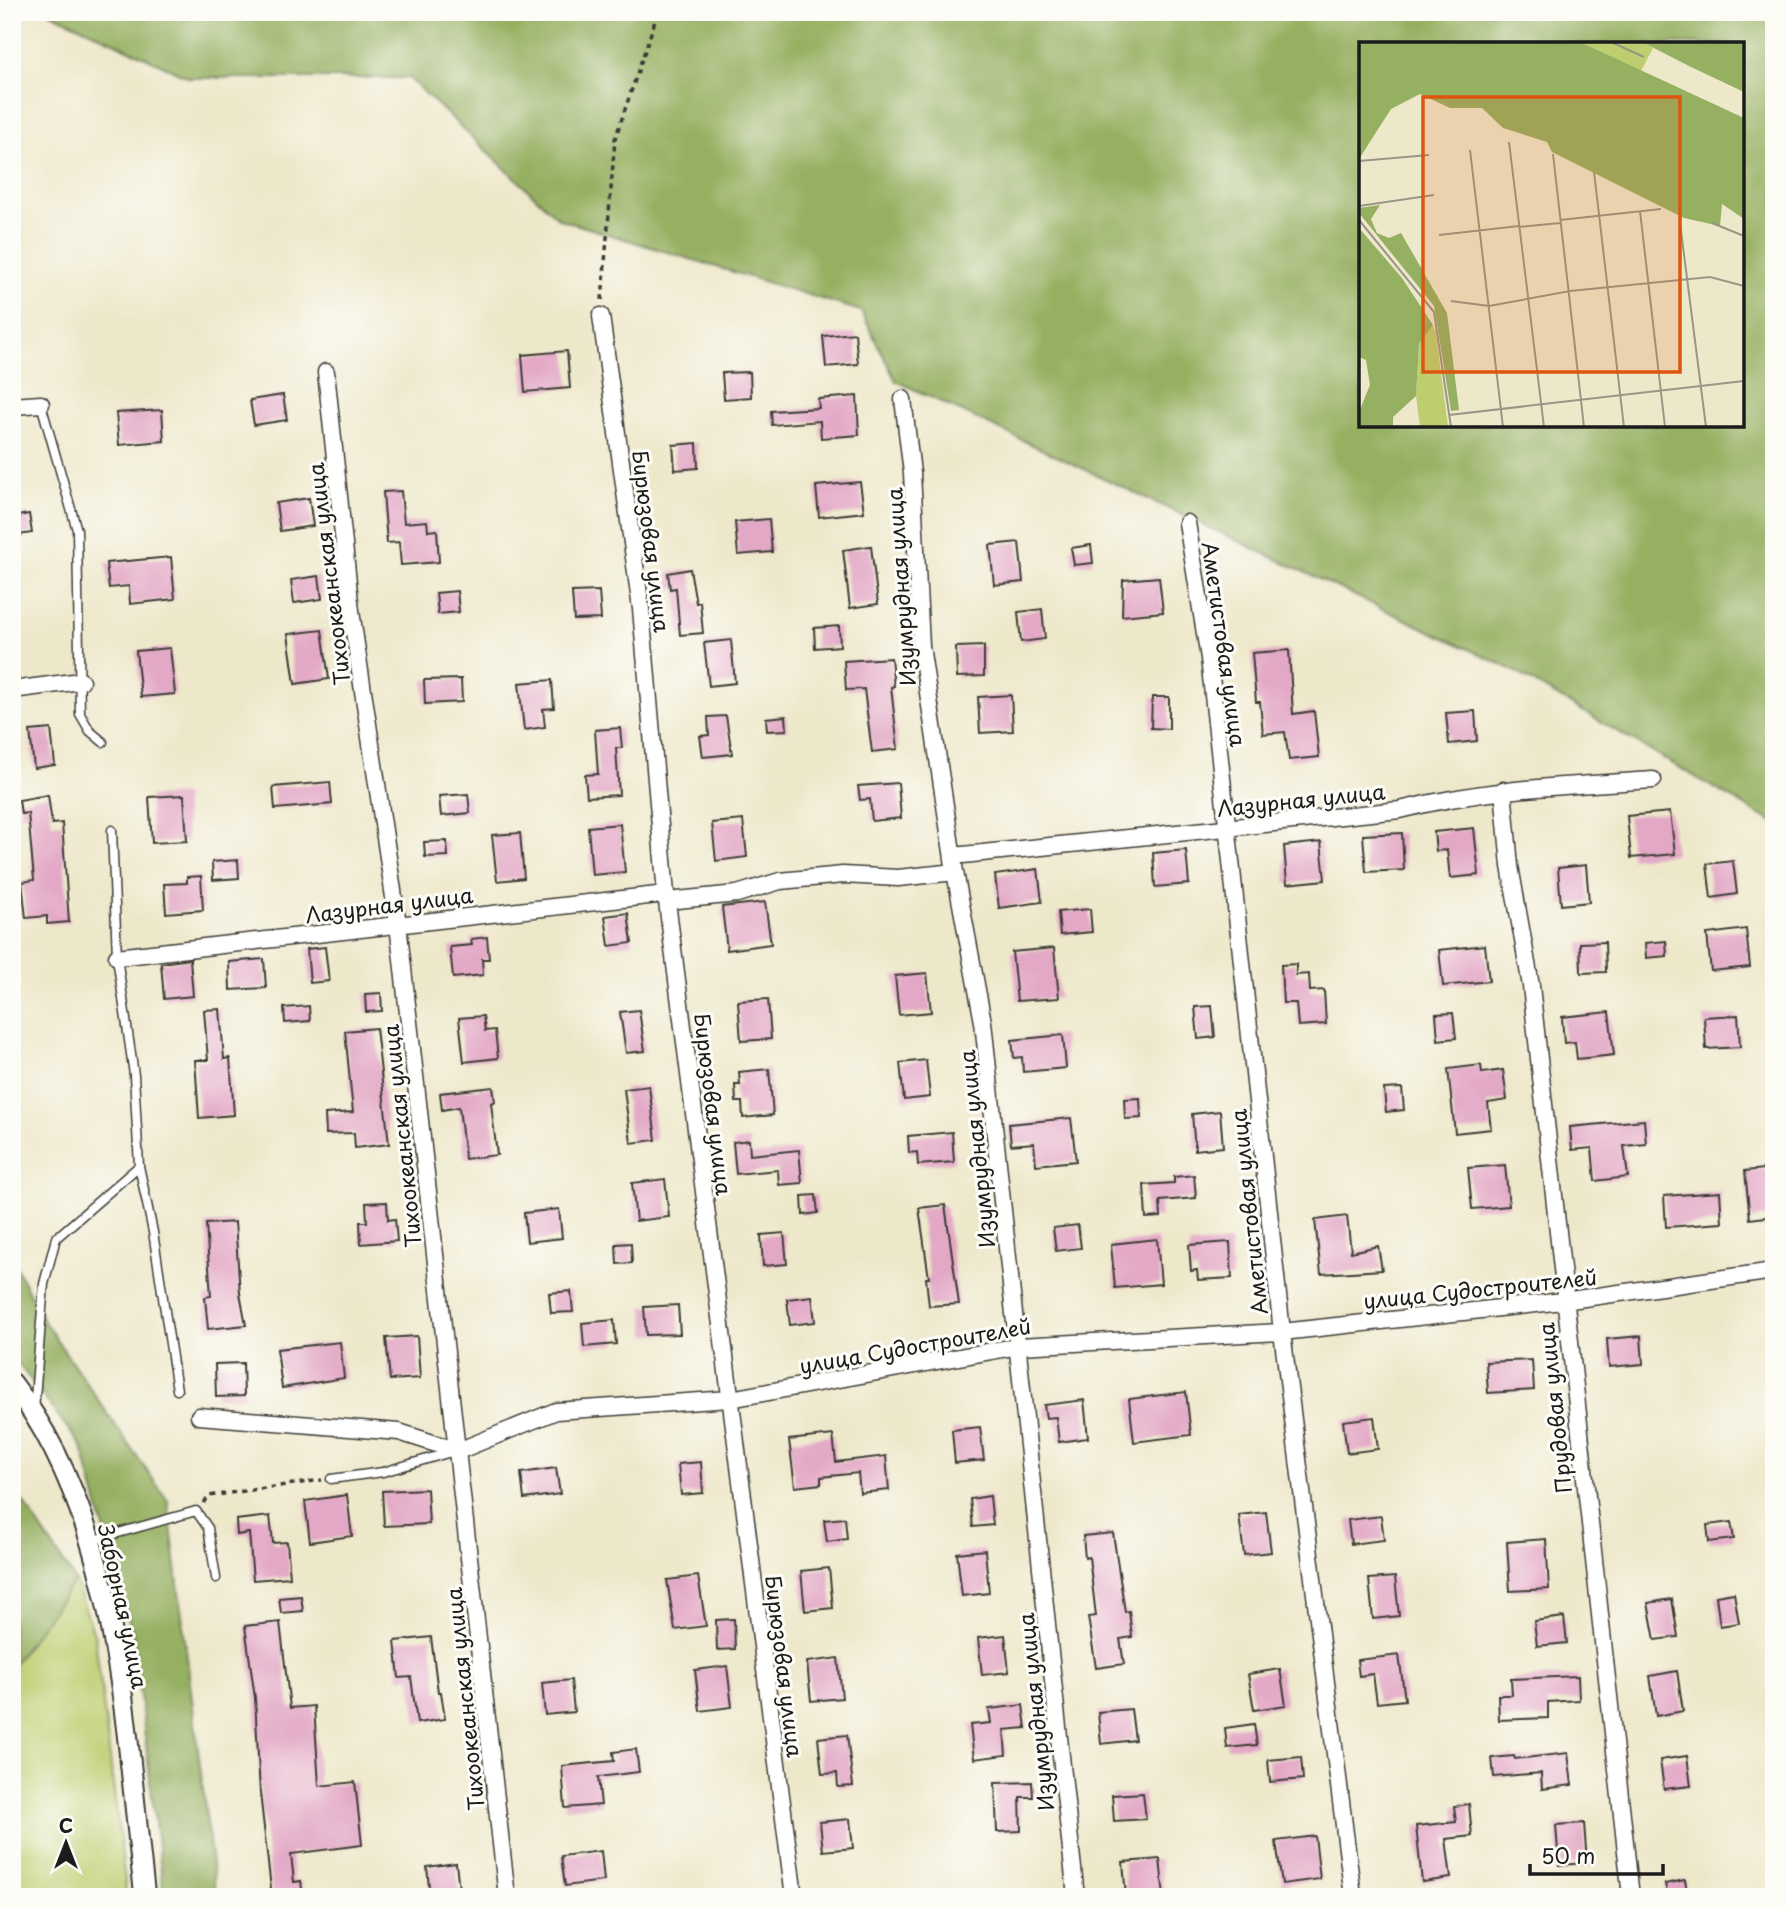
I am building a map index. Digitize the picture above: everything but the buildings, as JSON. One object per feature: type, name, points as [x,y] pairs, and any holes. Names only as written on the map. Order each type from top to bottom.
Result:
[{"type":"street","name":"Бирюзовая улица","points":[[601,316],[641,609],[666,898],[794,1897]]},
{"type":"street","name":"Тихоокеанская улица","points":[[326,372],[351,611],[398,923],[507,1897]]},
{"type":"street","name":"Изумрудная улица","points":[[902,399],[912,472],[921,646],[954,864],[983,1022],[1076,1897]]},
{"type":"street","points":[[12,406],[41,404]]},
{"type":"street","name":"Аметистовая улица","points":[[1187,523],[1209,658],[1282,1332],[1353,1897]]},
{"type":"street","points":[[12,690],[80,681]]},
{"type":"street","name":"Лазурная улица","points":[[117,957],[398,923],[737,894],[780,881],[843,874],[898,878],[954,864],[1226,828],[1400,810],[1458,795],[1653,780]]},
{"type":"street","name":"Прудовая улица","points":[[1503,790],[1510,866],[1531,986],[1563,1301],[1631,1897]]},
{"type":"street","name":"улица Судостроителей","points":[[458,1451],[556,1411],[730,1399],[1019,1346],[1282,1332],[1563,1301],[1774,1271]]},
{"type":"street","name":"Заборная улица","points":[[12,1383],[34,1411],[76,1495],[90,1541],[114,1646],[145,1897]]},
{"type":"street","points":[[199,1416],[399,1432],[458,1451]]},
{"type":"lane","points":[[41,404],[77,530],[80,714],[90,731],[103,742]]},
{"type":"lane","points":[[112,830],[117,957],[134,1075],[139,1166],[153,1232],[177,1390]]},
{"type":"lane","points":[[34,1411],[44,1284],[56,1238],[139,1166]]},
{"type":"lane","points":[[331,1479],[383,1472],[458,1451]]},
{"type":"lane","points":[[90,1541],[196,1511],[208,1528],[216,1578]]},
{"type":"path","points":[[601,316],[615,139],[659,12]]},
{"type":"path","points":[[196,1511],[209,1496],[331,1479]]},
{"type":"green space","points":[[49,12],[1774,12],[1774,823],[1509,668],[896,381],[861,311],[559,219],[409,78],[190,78]]},
{"type":"green space","points":[[12,1260],[45,1323],[168,1501],[216,1897],[164,1897],[133,1636],[82,1447],[12,1356]]},
{"type":"green space","points":[[12,1485],[75,1580],[12,1666]]},
{"type":"green space","points":[[75,1580],[95,1637],[127,1897],[12,1897],[12,1666]]}]
